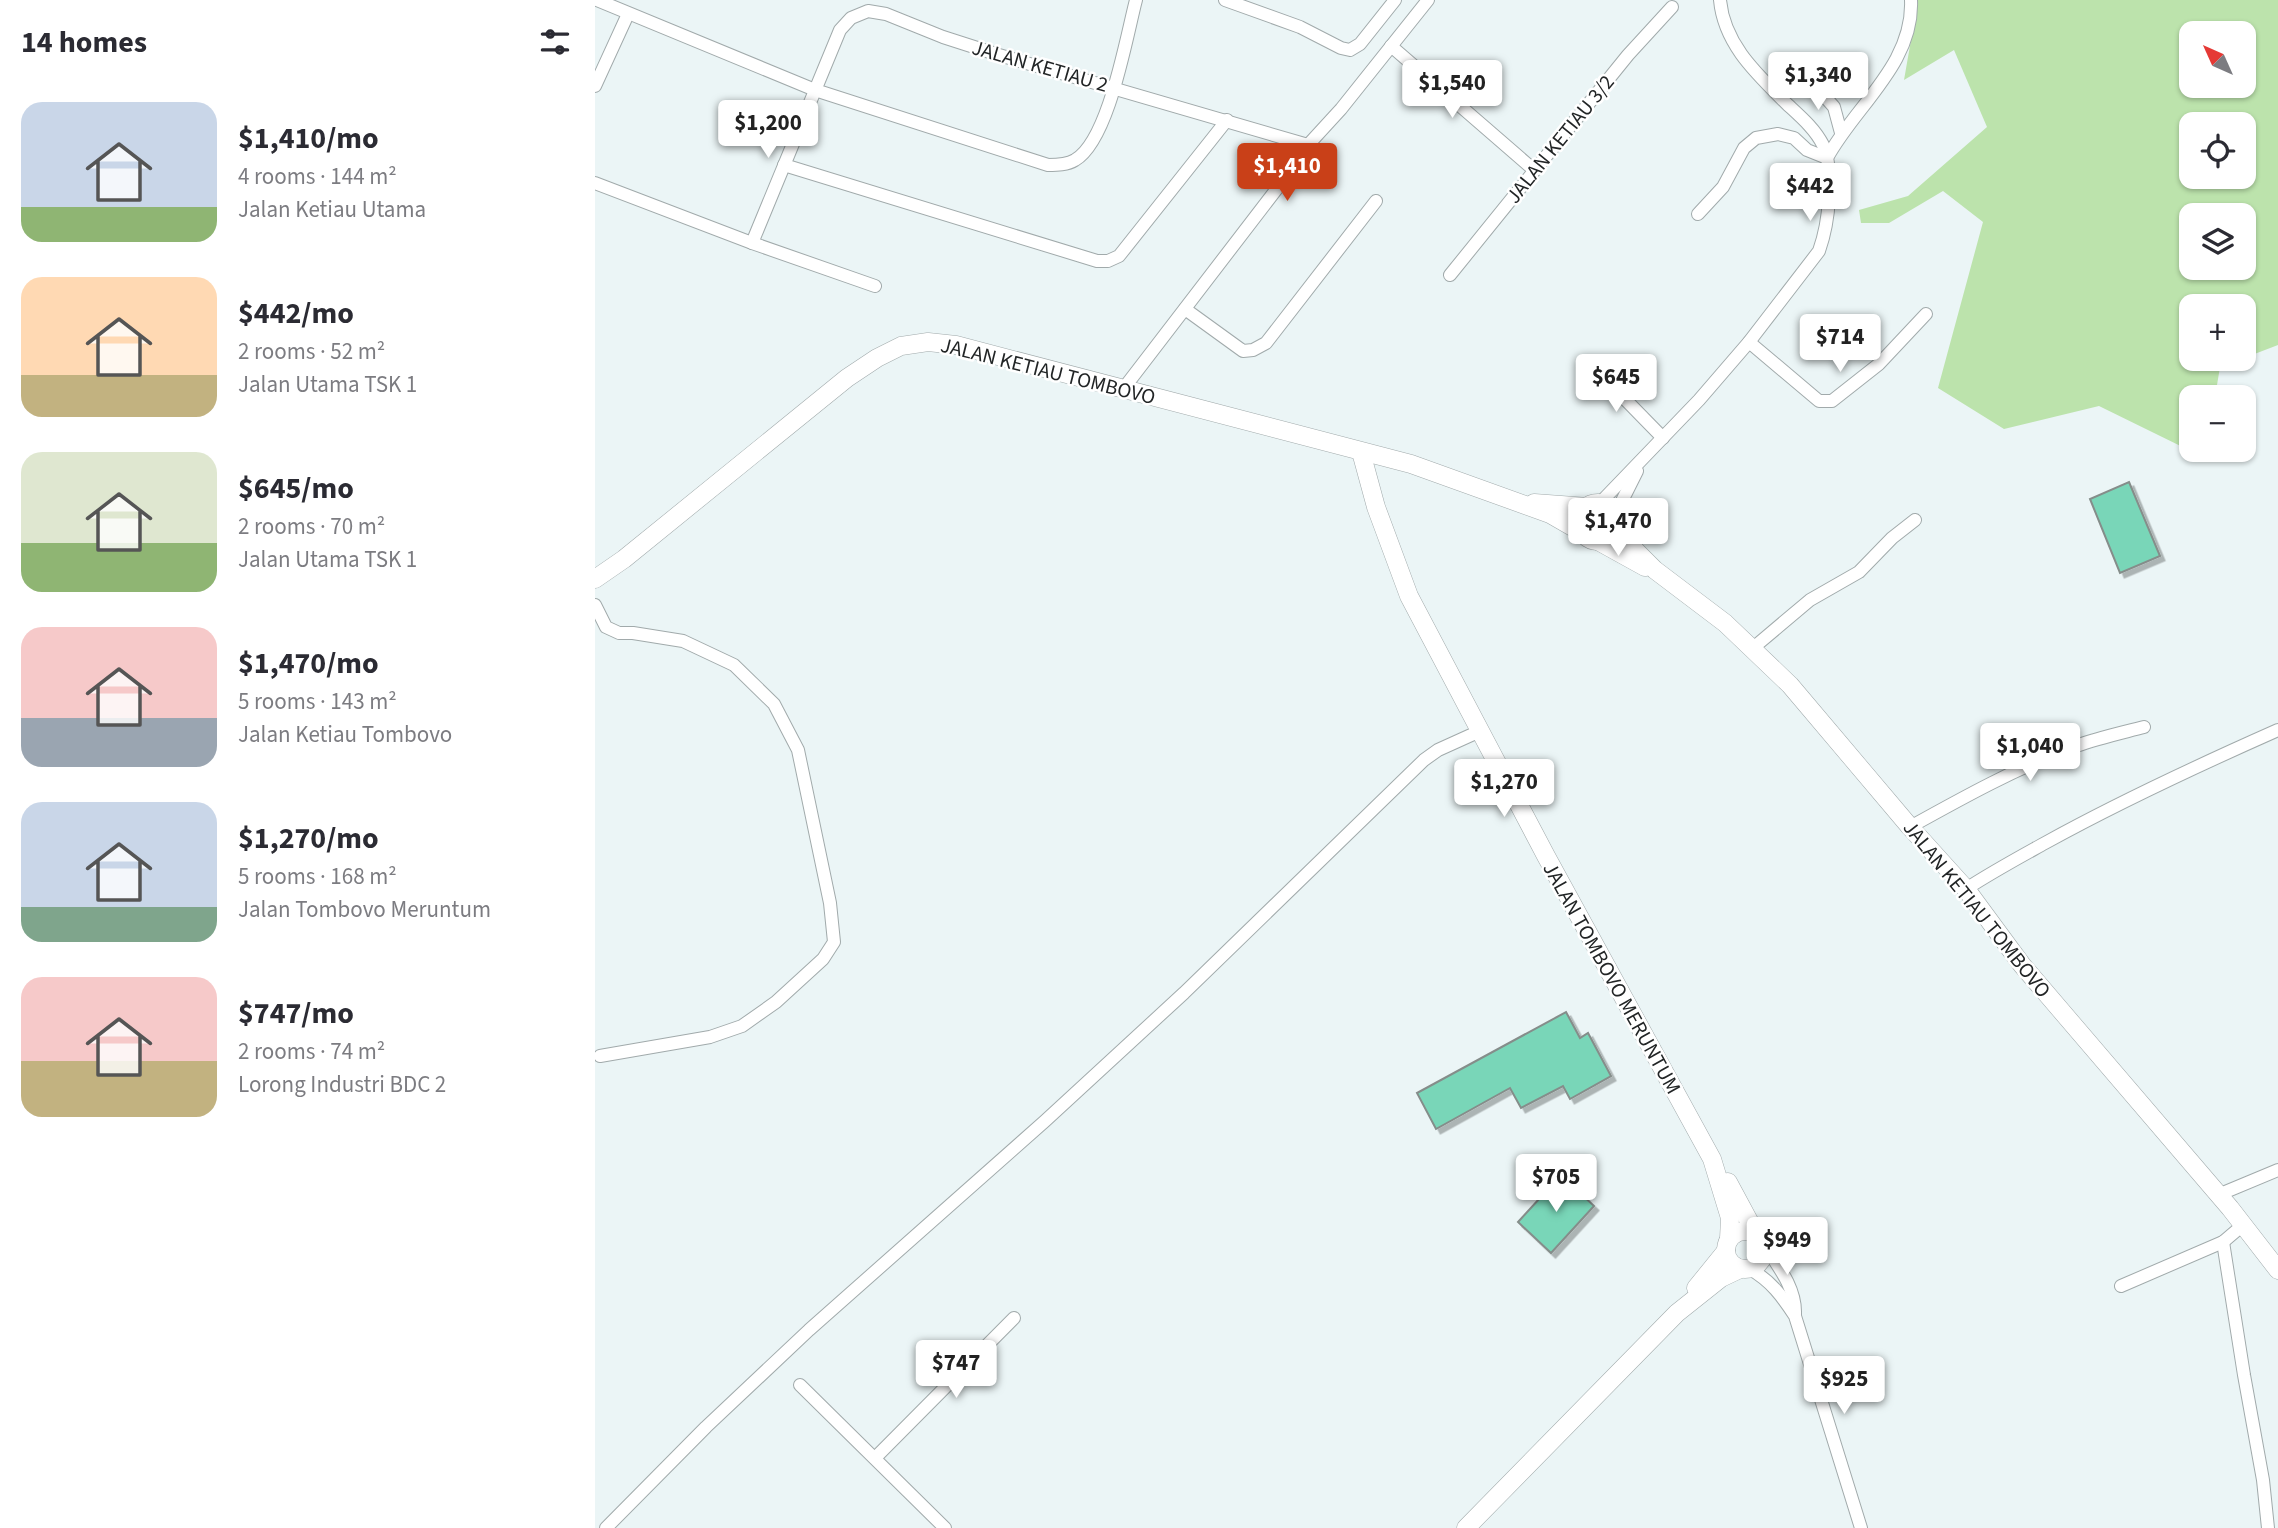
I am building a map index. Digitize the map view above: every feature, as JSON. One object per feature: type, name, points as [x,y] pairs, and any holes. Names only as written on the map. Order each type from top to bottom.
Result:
[{"type":"street","points":[[597,0],[815,90],[1048,165],[1074,161],[1087,150],[1098,133],[1114,87],[1136,0]]},
{"type":"street","points":[[1225,0],[1300,27],[1350,50],[1360,44],[1395,0]]},
{"type":"street","points":[[1124,388],[1308,145],[1341,109],[1428,0]]},
{"type":"street","points":[[1647,456],[1629,485],[1612,535],[1590,537],[1580,528],[1581,516],[1647,456],[1749,342],[1819,251],[1828,218],[1827,158],[1817,135],[1735,47],[1721,18],[1720,0]]},
{"type":"street","points":[[1827,158],[1841,133],[1898,58],[1908,33],[1911,0]]},
{"type":"street","name":"JALAN KETIAU 3/2","points":[[1450,275],[1628,55],[1672,6]]},
{"type":"street","name":"JALAN KETIAU 2","points":[[815,90],[840,30],[851,18],[868,11],[886,14],[943,37],[999,55],[1308,145]]},
{"type":"street","points":[[595,86],[628,14]]},
{"type":"street","points":[[1391,46],[1534,170]]},
{"type":"street","points":[[1811,81],[1835,107],[1841,133]]},
{"type":"street","points":[[752,243],[815,90]]},
{"type":"street","points":[[784,165],[1097,261],[1108,261],[1119,256],[1227,120]]},
{"type":"street","points":[[1698,214],[1723,187],[1744,148],[1756,138],[1778,134],[1794,138],[1807,150],[1827,158]]},
{"type":"street","points":[[595,183],[752,243],[875,286]]},
{"type":"street","points":[[1185,309],[1243,351],[1253,350],[1266,343],[1376,201]]},
{"type":"street","points":[[1749,342],[1819,401],[1832,401],[1879,364],[1926,314]]},
{"type":"street","name":"JALAN KETIAU TOMBOVO","points":[[595,579],[624,559],[847,378],[901,346],[928,342],[956,345],[1411,464],[1550,514],[1639,565],[1655,570]]},
{"type":"street","points":[[1595,364],[1663,438]]},
{"type":"street","name":"JALAN TOMBOVO MERUNTUM","points":[[1361,452],[1376,507],[1409,596],[1712,1159],[1730,1218],[1727,1245]]},
{"type":"street","name":"JALAN KETIAU TOMBOVO","points":[[1524,504],[1593,505]]},
{"type":"street","points":[[1593,505],[1609,507],[1616,517]]},
{"type":"street","name":"JALAN KETIAU TOMBOVO","points":[[1616,517],[1635,550],[1655,570],[1725,623],[1790,685],[1966,889],[2022,965],[2243,1224],[2278,1270]]},
{"type":"street","points":[[1753,648],[1810,600],[1859,572],[1892,538],[1915,520]]},
{"type":"street","points":[[595,605],[606,627],[619,633],[683,641],[734,665],[773,704],[798,750],[830,903],[834,942],[823,959],[776,1002],[742,1026],[710,1037],[600,1056]]},
{"type":"street","points":[[1910,827],[2020,769],[2077,746],[2144,727]]},
{"type":"street","points":[[1966,889],[1995,869],[2088,820],[2204,762],[2278,730]]},
{"type":"street","points":[[606,1528],[706,1427],[819,1321],[1045,1121],[1213,966],[1424,761],[1438,750],[1480,732]]},
{"type":"street","name":"JALAN TOMBOVO MERUNTUM","points":[[1712,1159],[1723,1172],[1760,1240]]},
{"type":"street","points":[[2218,1195],[2278,1170]]},
{"type":"street","points":[[2122,1286],[2223,1242],[2243,1224]]},
{"type":"street","points":[[1677,1313],[1739,1232],[1760,1240],[1788,1283],[1795,1302],[1794,1316]]},
{"type":"street","points":[[1466,1528],[1677,1313],[1702,1291],[1760,1263],[1765,1252],[1760,1240]]},
{"type":"street","points":[[2223,1242],[2243,1375],[2263,1480],[2268,1528]]},
{"type":"street","points":[[1727,1245],[1730,1263],[1767,1278],[1794,1316],[1861,1528]]},
{"type":"street","points":[[875,1458],[1014,1318]]},
{"type":"street","points":[[800,1385],[945,1528]]},
{"type":"green space","points":[[1918,0],[2278,0],[2278,345],[2256,353],[2256,294],[2179,294],[2179,371],[2219,371],[2217,385],[2179,385],[2179,445],[2099,406],[2004,429],[1938,388],[1983,222],[1943,191],[1889,223],[1861,223],[1859,210],[1908,196],[1987,127],[1954,50],[1904,80]]},
{"type":"building","points":[[2129,482],[2160,556],[2120,573],[2090,499]]},
{"type":"building","points":[[1566,1012],[1580,1038],[1588,1033],[1611,1076],[1570,1099],[1563,1086],[1521,1108],[1510,1088],[1436,1129],[1417,1093]]},
{"type":"building","points":[[1561,1175],[1594,1206],[1551,1253],[1518,1222]]}]
